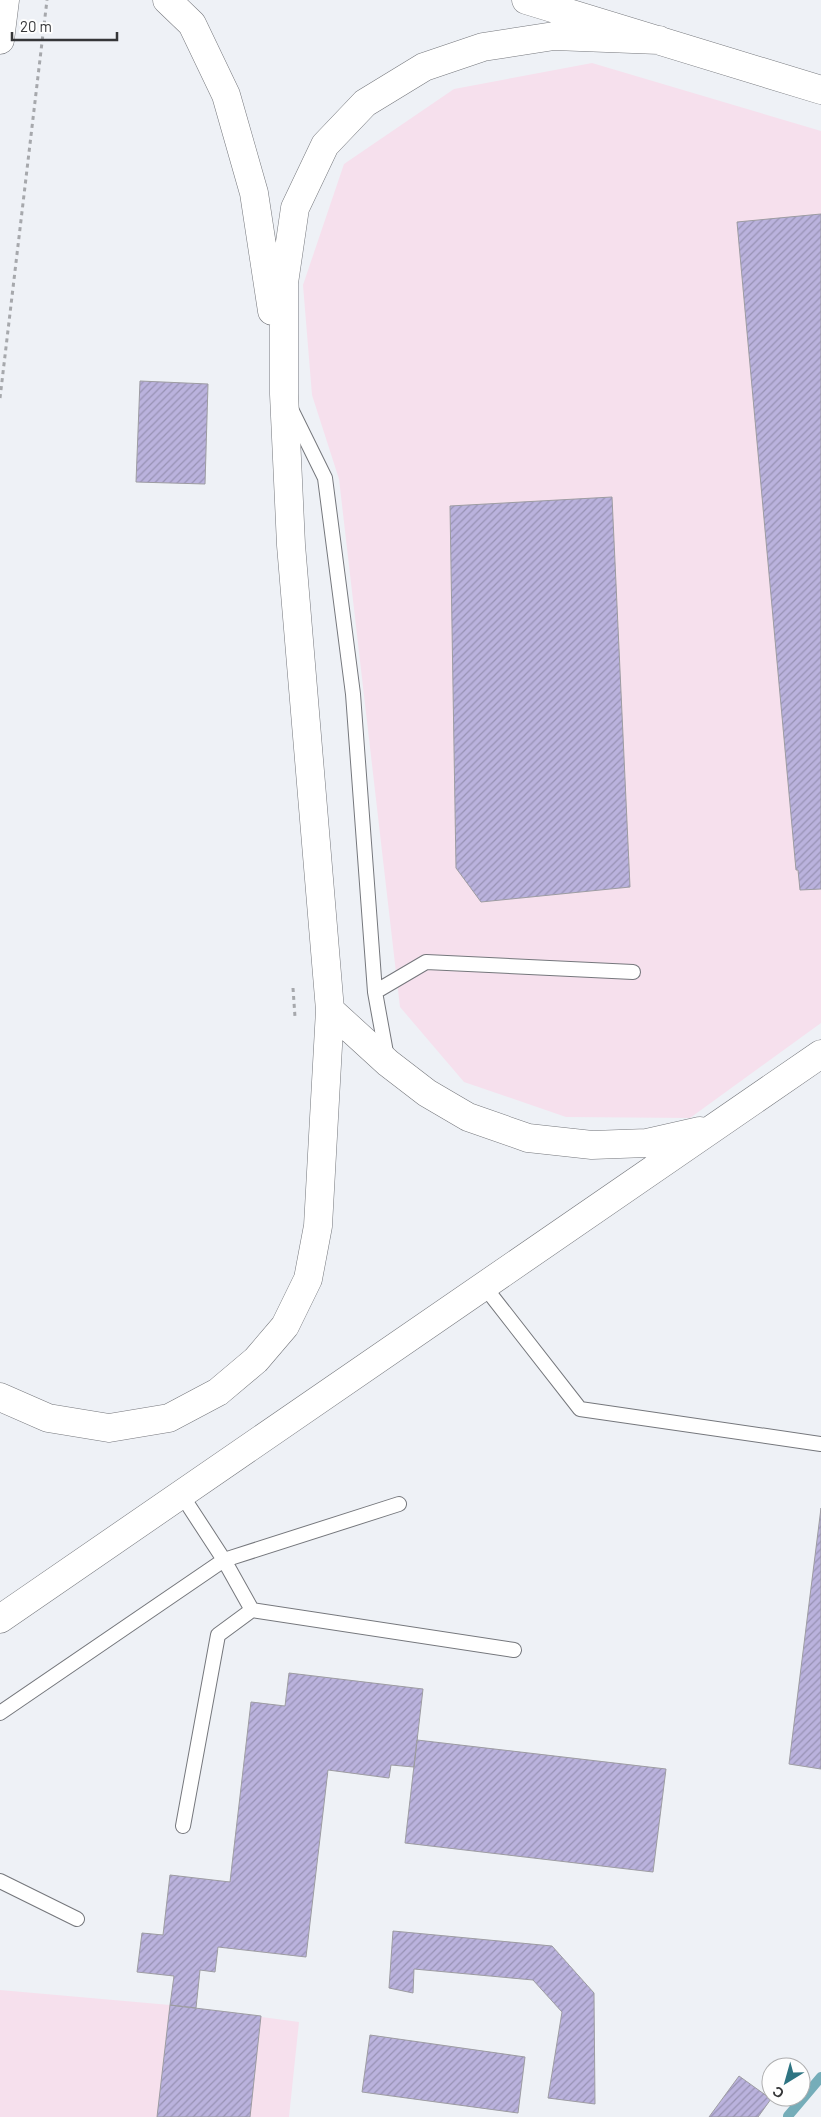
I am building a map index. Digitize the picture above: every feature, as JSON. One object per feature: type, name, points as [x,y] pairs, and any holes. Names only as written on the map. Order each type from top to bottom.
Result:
[{"type":"main road","points":[[0,40],[5,0]]},
{"type":"main road","points":[[167,0],[192,24],[226,95],[254,193],[284,394]]},
{"type":"main road","points":[[526,0],[821,90]]},
{"type":"main road","points":[[0,1397],[48,1418],[109,1428],[169,1418],[218,1392],[256,1360],[285,1326],[308,1279],[318,1226],[330,1010],[292,545],[284,394],[284,283],[295,208],[325,145],[365,103],[424,67],[483,47],[554,36],[659,40]]},
{"type":"main road","points":[[330,1010],[388,1064],[427,1092],[468,1117],[528,1138],[592,1145],[647,1143],[680,1137],[717,1126]]},
{"type":"main road","points":[[0,1619],[821,1054]]},
{"type":"lane","points":[[284,394],[325,478],[353,694],[376,992],[388,1064]]},
{"type":"lane","points":[[376,992],[426,962],[633,972]]},
{"type":"lane","points":[[484,1286],[580,1409],[821,1444]]},
{"type":"lane","points":[[181,1494],[224,1560],[252,1610]]},
{"type":"lane","points":[[0,1713],[224,1560],[400,1504]]},
{"type":"lane","points":[[183,1826],[218,1635],[252,1610],[514,1650]]},
{"type":"lane","points":[[0,1881],[77,1919]]},
{"type":"path","points":[[0,398],[47,0]]},
{"type":"path","points":[[293,980],[295,1020]]},
{"type":"shaded area","points":[[592,63],[821,131],[821,1023],[690,1118],[566,1117],[464,1082],[400,1007],[339,479],[312,395],[303,285],[344,164],[454,89]]},
{"type":"shaded area","points":[[0,1990],[170,2005],[299,2022],[289,2117],[0,2117]]},
{"type":"building","points":[[821,214],[821,889],[800,890],[798,870],[796,870],[737,222]]},
{"type":"building","points":[[140,381],[208,384],[205,484],[136,482]]},
{"type":"building","points":[[612,497],[630,887],[481,902],[456,868],[450,506]]},
{"type":"building","points":[[821,1508],[821,1769],[789,1764]]},
{"type":"building","points":[[289,1673],[423,1689],[414,1767],[391,1765],[389,1778],[328,1770],[306,1957],[218,1947],[215,1972],[200,1970],[196,2008],[170,2005],[174,1976],[137,1972],[142,1933],[163,1935],[170,1875],[230,1882],[251,1702],[285,1706]]},
{"type":"building","points":[[417,1740],[666,1769],[653,1872],[405,1843]]},
{"type":"building","points":[[393,1931],[552,1946],[594,1993],[595,2104],[548,2098],[562,2012],[533,1980],[414,1969],[413,1993],[389,1988]]},
{"type":"building","points":[[170,2005],[261,2016],[250,2117],[157,2117]]},
{"type":"building","points":[[370,2035],[525,2057],[518,2113],[362,2092]]},
{"type":"building","points":[[739,2076],[761,2092],[761,2107],[765,2107],[758,2117],[709,2117]]},
{"type":"waterway","points":[[788,2116],[821,2077]]}]
